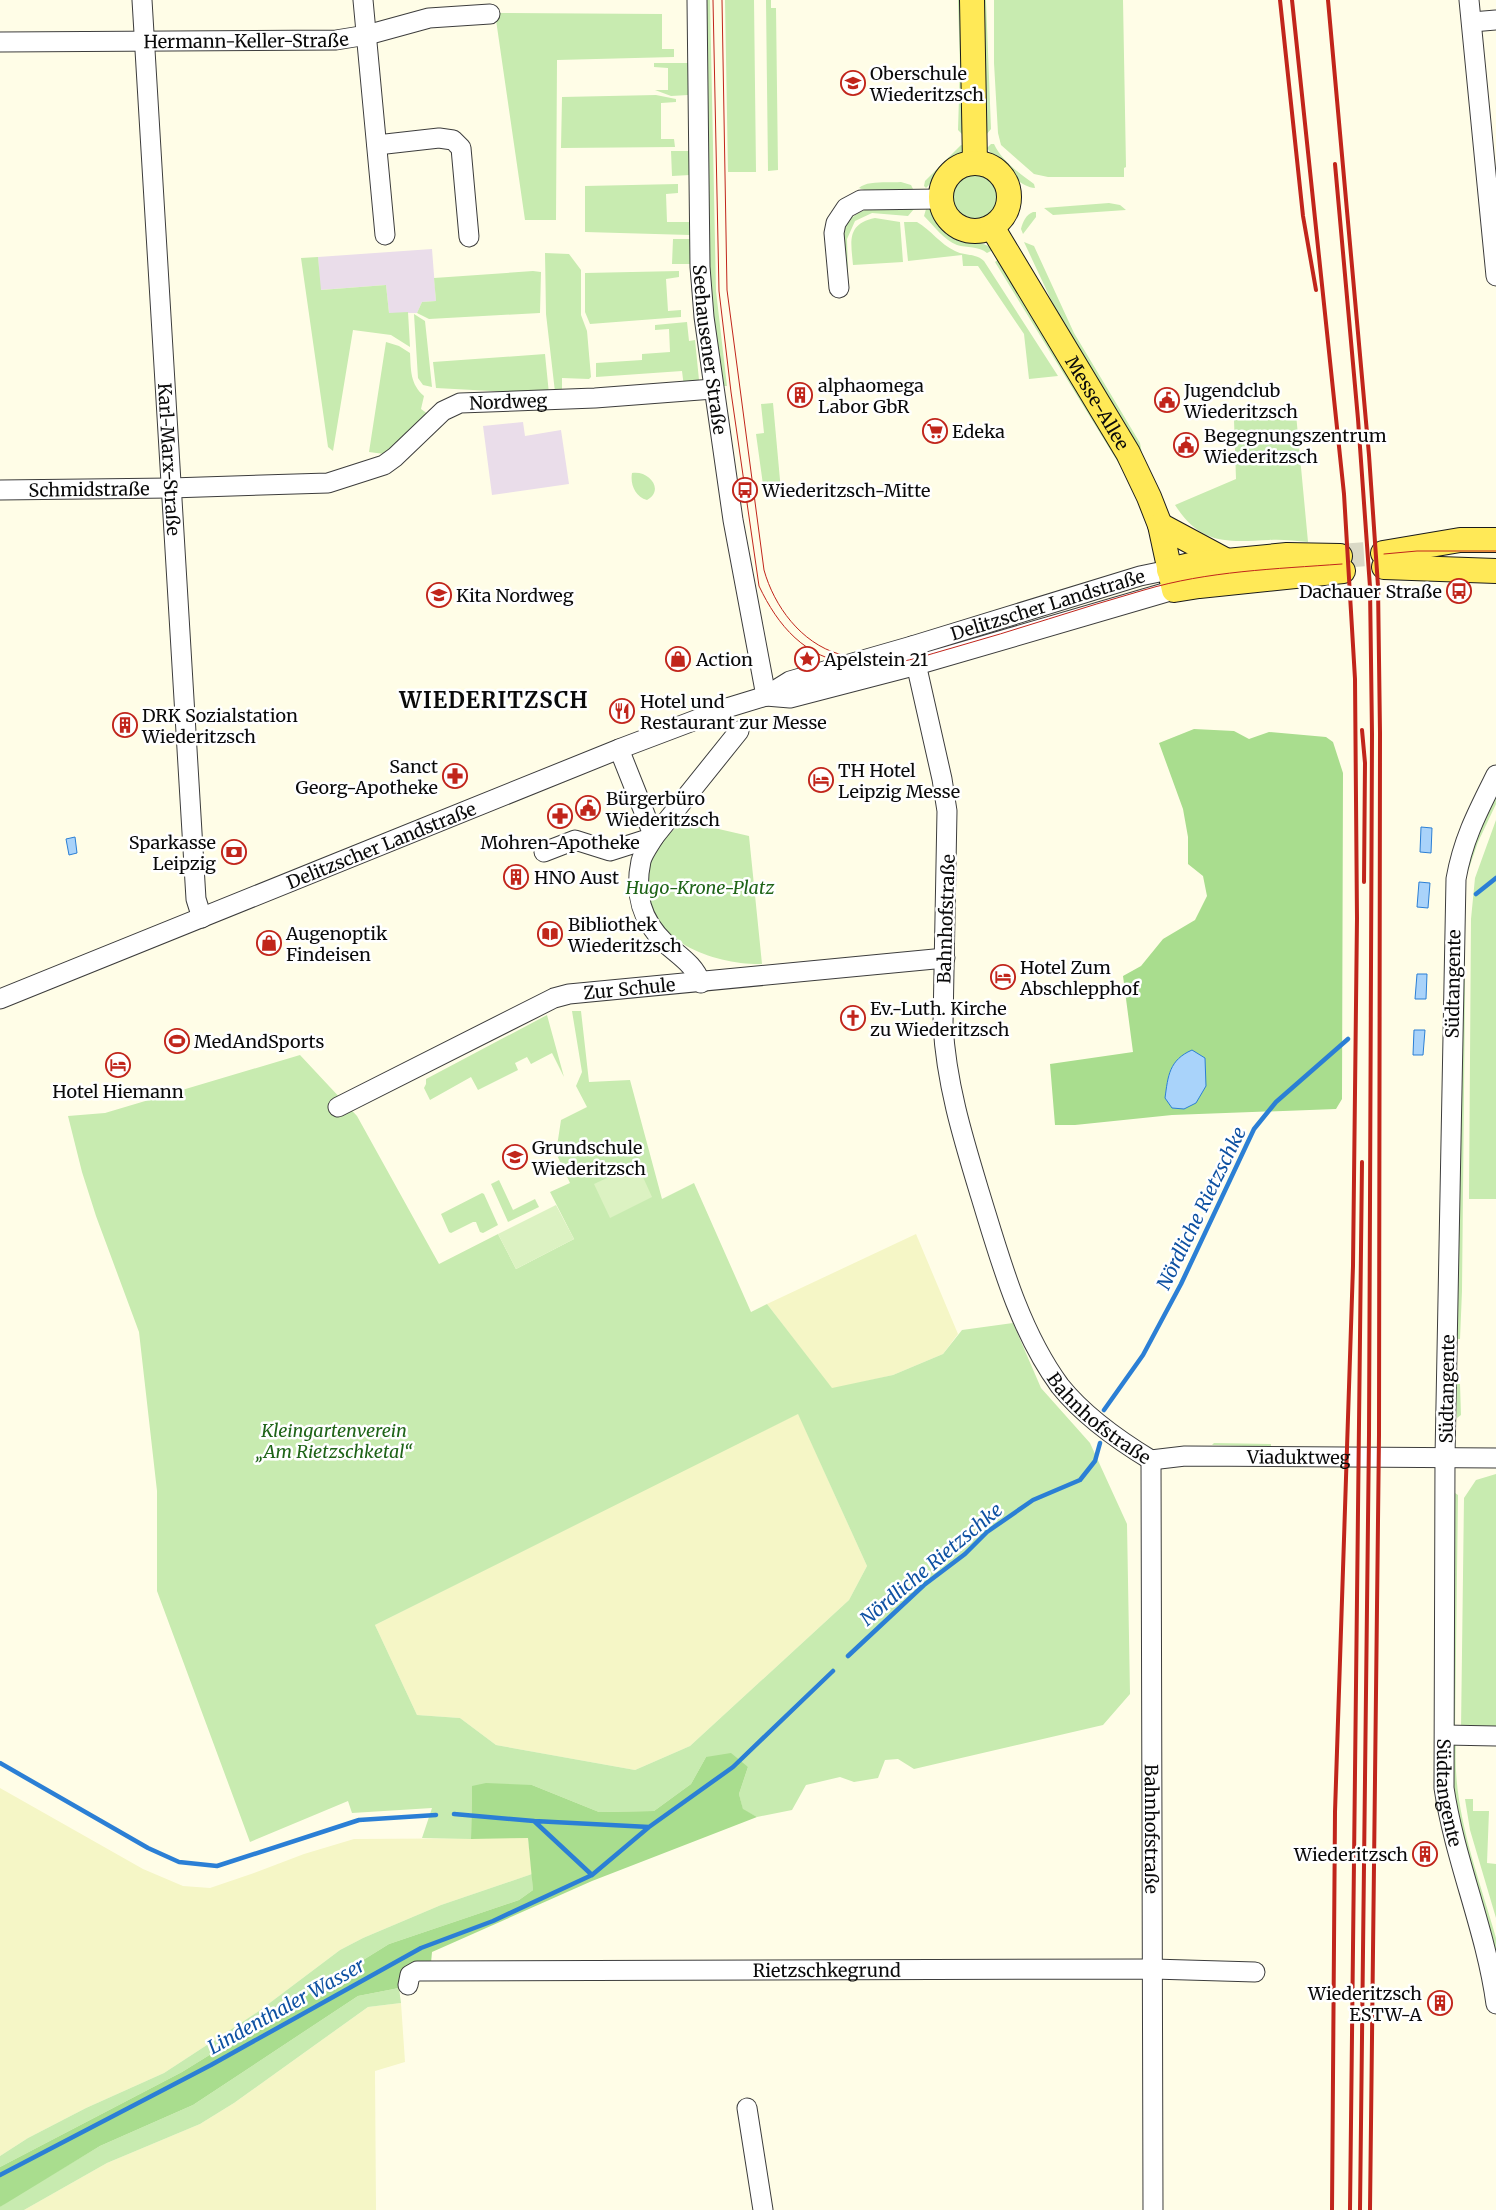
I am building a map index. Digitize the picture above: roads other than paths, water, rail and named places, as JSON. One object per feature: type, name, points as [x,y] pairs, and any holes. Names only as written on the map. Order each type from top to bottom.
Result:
[{"type":"main road","points":[[972,0],[975,162]]},
{"type":"main road","points":[[975,162],[990,166],[996,170],[1006,182],[1008,190],[1008,206],[1005,214],[992,227],[976,232],[958,228],[946,216],[940,199],[941,190],[950,173],[965,164],[975,162]]},
{"type":"main road","name":"Messe-Allee","points":[[992,227],[1128,453],[1160,525],[1172,580]]},
{"type":"main road","points":[[1160,525],[1227,561]]},
{"type":"main road","points":[[1496,540],[1460,540],[1384,560],[1496,571]]},
{"type":"main road","name":"Delitzscher Landstraße","points":[[1287,555],[1312,557],[1342,563],[1199,586],[1172,580],[1227,561],[1287,555]]},
{"type":"street","name":"Karl-Marx-Straße","points":[[142,0],[196,899],[202,918]]},
{"type":"street","points":[[363,0],[385,235]]},
{"type":"street","name":"Seehausener Straße","points":[[697,0],[700,266],[713,389],[733,520],[766,696]]},
{"type":"street","points":[[1470,0],[1493,211],[1496,276]]},
{"type":"street","name":"Hermann-Keller-Straße","points":[[0,42],[336,40],[367,35],[429,18],[490,14]]},
{"type":"street","points":[[1472,22],[1496,20]]},
{"type":"street","points":[[377,145],[439,138],[453,140],[461,148],[469,237]]},
{"type":"street","points":[[839,288],[834,232],[836,222],[846,208],[861,200],[940,199]]},
{"type":"street","name":"Nordweg","points":[[328,483],[384,465],[395,458],[443,411],[460,403],[596,398],[713,389]]},
{"type":"street","name":"Schmidstraße","points":[[0,490],[171,488],[328,483]]},
{"type":"street","name":"Delitzscher Landstraße","points":[[0,999],[619,749],[730,707],[766,696],[790,681],[912,646],[1140,576],[1172,580]]},
{"type":"street","name":"Delitzscher Landstraße","points":[[766,696],[790,698],[917,665],[1137,599],[1172,580]]},
{"type":"street","name":"Bahnhofstraße","points":[[912,646],[942,779],[947,811],[943,1033],[945,1059],[954,1102],[990,1225],[1019,1312],[1060,1386],[1081,1409],[1109,1432],[1151,1460],[1153,2210]]},
{"type":"street","points":[[701,983],[697,972],[665,943],[646,921],[639,897],[642,860],[654,837],[739,731]]},
{"type":"street","points":[[619,749],[654,837]]},
{"type":"street","name":"Südtangente","points":[[1496,775],[1474,818],[1462,849],[1456,879],[1445,1457],[1444,1788],[1448,1813],[1487,1956],[1496,2004]]},
{"type":"street","points":[[544,852],[575,840],[610,851],[654,837]]},
{"type":"street","name":"Zur Schule","points":[[338,1106],[554,998],[569,994],[701,983],[764,974],[945,958]]},
{"type":"street","name":"Viaduktweg","points":[[1151,1460],[1185,1456],[1496,1458]]},
{"type":"street","points":[[1445,1735],[1496,1736]]},
{"type":"street","name":"Rietzschkegrund","points":[[408,1985],[410,1975],[417,1971],[1153,1969],[1255,1972]]},
{"type":"street","points":[[747,2108],[763,2210]]},
{"type":"water","points":[[1421,827],[1432,828],[1431,853],[1420,852]]},
{"type":"water","points":[[75,837],[77,853],[69,855],[66,839]]},
{"type":"water","points":[[1419,882],[1430,883],[1428,908],[1417,907]]},
{"type":"water","points":[[1417,974],[1427,974],[1426,999],[1415,999]]},
{"type":"water","points":[[1414,1030],[1425,1030],[1423,1055],[1413,1055]]},
{"type":"water","points":[[1192,1050],[1205,1058],[1206,1086],[1196,1103],[1184,1109],[1172,1108],[1165,1098],[1171,1070],[1178,1059]]},
{"type":"waterway","name":"Nördliche Rietzschke","points":[[1476,894],[1496,878]]},
{"type":"waterway","name":"Nördliche Rietzschke","points":[[1104,1410],[1143,1355],[1181,1284],[1254,1129],[1276,1102],[1348,1039]]},
{"type":"waterway","name":"Nördliche Rietzschke","points":[[848,1656],[924,1585],[965,1554],[987,1532],[1033,1500],[1080,1480],[1095,1461],[1100,1443]]},
{"type":"waterway","name":"Lindenthaler Wasser","points":[[0,2175],[211,2065],[421,1948],[493,1921],[592,1875],[649,1827],[733,1767],[833,1671]]},
{"type":"waterway","name":"Nördliche Rietzschke","points":[[0,1763],[148,1848],[179,1862],[217,1866],[359,1820],[436,1815]]},
{"type":"waterway","name":"Nördliche Rietzschke","points":[[454,1814],[534,1821],[592,1875]]},
{"type":"waterway","name":"Nördliche Rietzschke","points":[[534,1821],[649,1827]]},
{"type":"tunnel","points":[[1340,556],[1383,553]]},
{"type":"tram line","points":[[713,0],[719,291],[731,392],[759,586],[775,614],[795,638],[820,655],[835,661],[865,665],[891,664],[1168,584],[1217,575],[1267,569],[1342,564]]},
{"type":"tram line","points":[[722,0],[727,290],[764,570],[782,609],[801,632],[825,649],[845,656],[866,659]]},
{"type":"tram line","points":[[1384,554],[1417,551],[1496,551]]},
{"type":"railway","points":[[1280,0],[1303,216],[1316,290]]},
{"type":"railway","points":[[1292,0],[1344,494],[1355,679],[1357,918],[1353,1266],[1335,1812],[1332,2210]]},
{"type":"railway","points":[[1328,0],[1369,455],[1378,586],[1380,733],[1379,1435],[1370,2210]]},
{"type":"railway","points":[[1335,164],[1358,419],[1370,587],[1372,734],[1369,1435],[1360,2210]]},
{"type":"railway","points":[[1362,730],[1365,763],[1364,882]]},
{"type":"railway","points":[[1350,2210],[1362,1162]]},
{"type":"place","name":"Oberschule Wiederitzsch","points":[[853,83]]},
{"type":"place","name":"alphaomega Labor GbR","points":[[800,395]]},
{"type":"place","name":"Jugendclub Wiederitzsch","points":[[1167,400]]},
{"type":"place","name":"Edeka","points":[[935,431]]},
{"type":"place","name":"Begegnungszentrum Wiederitzsch","points":[[1186,445]]},
{"type":"place","name":"Wiederitzsch-Mitte","points":[[745,490]]},
{"type":"place","name":"Dachauer Straße","points":[[1459,591]]},
{"type":"place","name":"Kita Nordweg","points":[[439,595]]},
{"type":"place","name":"Action","points":[[678,659]]},
{"type":"place","name":"Apelstein 21","points":[[807,659]]},
{"type":"place","name":"Hotel und Restaurant zur Messe","points":[[622,711]]},
{"type":"place","name":"DRK Sozialstation Wiederitzsch","points":[[125,725]]},
{"type":"place","name":"Sanct Georg-Apotheke","points":[[455,776]]},
{"type":"place","name":"TH Hotel Leipzig Messe","points":[[821,780]]},
{"type":"place","name":"Bürgerbüro Wiederitzsch","points":[[588,808]]},
{"type":"place","name":"Mohren-Apotheke","points":[[560,816]]},
{"type":"place","name":"Sparkasse Leipzig","points":[[234,852]]},
{"type":"place","name":"HNO Aust","points":[[516,877]]},
{"type":"place","name":"Bibliothek Wiederitzsch","points":[[550,934]]},
{"type":"place","name":"Augenoptik Findeisen","points":[[269,943]]},
{"type":"place","name":"Hotel Zum Abschlepphof","points":[[1003,977]]},
{"type":"place","name":"Ev.-Luth. Kirche zu Wiederitzsch","points":[[853,1018]]},
{"type":"place","name":"MedAndSports","points":[[177,1041]]},
{"type":"place","name":"Hotel Hiemann","points":[[118,1065]]},
{"type":"place","name":"Grundschule Wiederitzsch","points":[[515,1157]]},
{"type":"place","name":"Wiederitzsch","points":[[1425,1854]]},
{"type":"place","name":"Wiederitzsch ESTW-A","points":[[1440,2003]]},
{"type":"district","name":"WIEDERITZSCH","points":[[494,700]]},
{"type":"park label","name":"Hugo-Krone-Platz","points":[[700,887]]},
{"type":"park label","name":"Kleingartenverein „Am Rietzschketal“","points":[[334,1440]]}]
